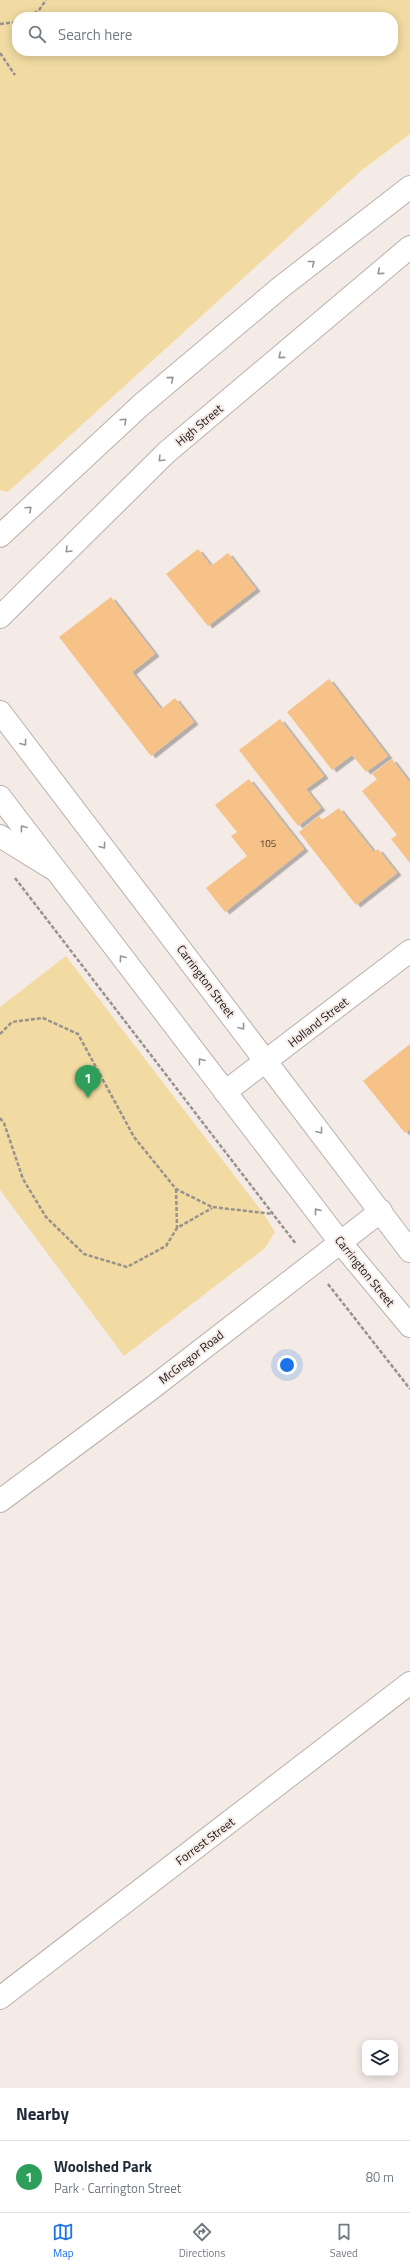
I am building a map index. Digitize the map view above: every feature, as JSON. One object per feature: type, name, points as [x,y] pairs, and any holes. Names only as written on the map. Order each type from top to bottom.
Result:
[{"type":"main road","points":[[0,536],[141,404],[281,287],[410,188]]},
{"type":"main road","name":"High Street","points":[[0,617],[167,452],[410,247]]},
{"type":"main road","name":"Carrington Street","points":[[0,712],[267,1060],[410,1251]]},
{"type":"main road","name":"Carrington Street","points":[[0,797],[340,1242],[410,1326]]},
{"type":"main road","points":[[0,836],[55,870]]},
{"type":"main road","name":"Holland Street","points":[[225,1092],[410,951]]},
{"type":"main road","name":"McGregor Road","points":[[0,1501],[152,1388],[381,1211]]},
{"type":"main road","name":"Forrest Street","points":[[0,1998],[410,1684]]},
{"type":"path","points":[[36,12],[46,0]]},
{"type":"path","points":[[0,24],[12,23]]},
{"type":"path","points":[[0,53],[15,75]]},
{"type":"path","points":[[14,877],[273,1214],[410,1389]]},
{"type":"path","points":[[0,1034],[12,1022],[43,1018],[78,1034],[134,1137],[176,1189],[212,1208],[273,1214]]},
{"type":"path","points":[[0,1118],[4,1123],[23,1179],[46,1217],[84,1254],[127,1267],[166,1246],[177,1228],[212,1208]]},
{"type":"path","points":[[176,1189],[177,1228]]},
{"type":"shaded area","points":[[0,0],[410,0],[410,134],[362,170],[8,492],[0,490]]},
{"type":"shaded area","points":[[66,956],[263,1213],[275,1232],[265,1248],[124,1356],[0,1190],[0,1007]]},
{"type":"building","points":[[198,549],[211,566],[228,553],[256,589],[208,626],[166,574]]},
{"type":"building","points":[[111,597],[155,654],[132,672],[161,709],[175,698],[194,722],[151,756],[59,637]]},
{"type":"building","points":[[329,679],[388,756],[366,772],[352,755],[332,770],[287,712]]},
{"type":"building","points":[[280,719],[324,776],[306,789],[321,808],[298,826],[239,750]]},
{"type":"building","points":[[392,759],[410,783],[410,863],[391,839],[397,835],[362,791],[377,779],[372,774]]},
{"type":"building","points":[[249,779],[304,849],[225,912],[206,888],[247,856],[231,836],[237,832],[215,805]]},
{"type":"building","points":[[339,808],[374,852],[378,849],[397,873],[356,905],[299,832],[319,816],[322,820]]},
{"type":"building","points":[[410,1044],[410,1129],[405,1133],[363,1081]]},
{"type":"place","name":"Woolshed Park","points":[[88,1098]]}]
